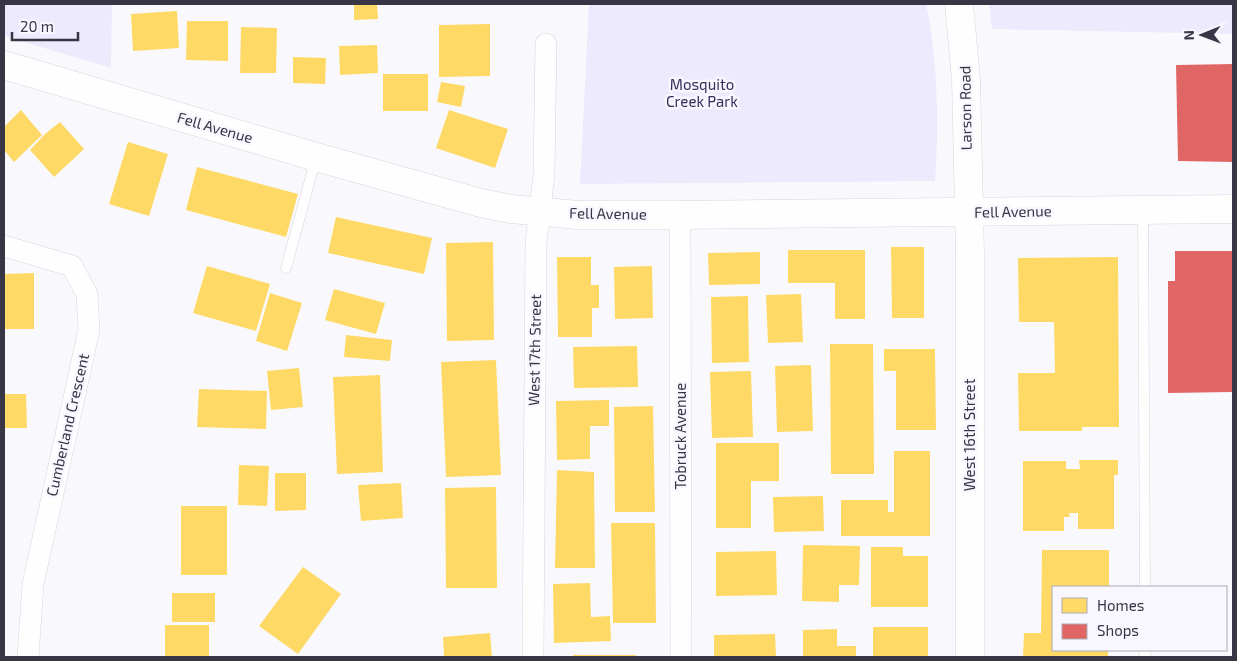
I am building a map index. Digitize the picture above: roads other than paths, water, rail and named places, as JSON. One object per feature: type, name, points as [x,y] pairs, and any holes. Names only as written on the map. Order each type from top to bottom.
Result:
[{"type":"street","name":"Larson Road","points":[[959,4],[966,79],[969,212]]},
{"type":"street","name":"West 17th Street","points":[[533,657],[536,243],[544,174],[546,44]]},
{"type":"street","name":"Fell Avenue","points":[[4,65],[316,157],[481,203],[539,211],[578,215],[680,215],[1233,209]]},
{"type":"street","name":"West 16th Street","points":[[969,212],[970,657]]},
{"type":"street","name":"Tobruck Avenue","points":[[680,215],[681,657]]},
{"type":"street","name":"Cumberland Crescent","points":[[4,246],[72,266],[87,294],[90,330],[33,584],[28,657]]},
{"type":"lane","points":[[286,268],[316,157]]},
{"type":"lane","points":[[1143,209],[1144,586]]},
{"type":"park label","name":"Mosquito Creek Park","points":[[702,94]]}]
